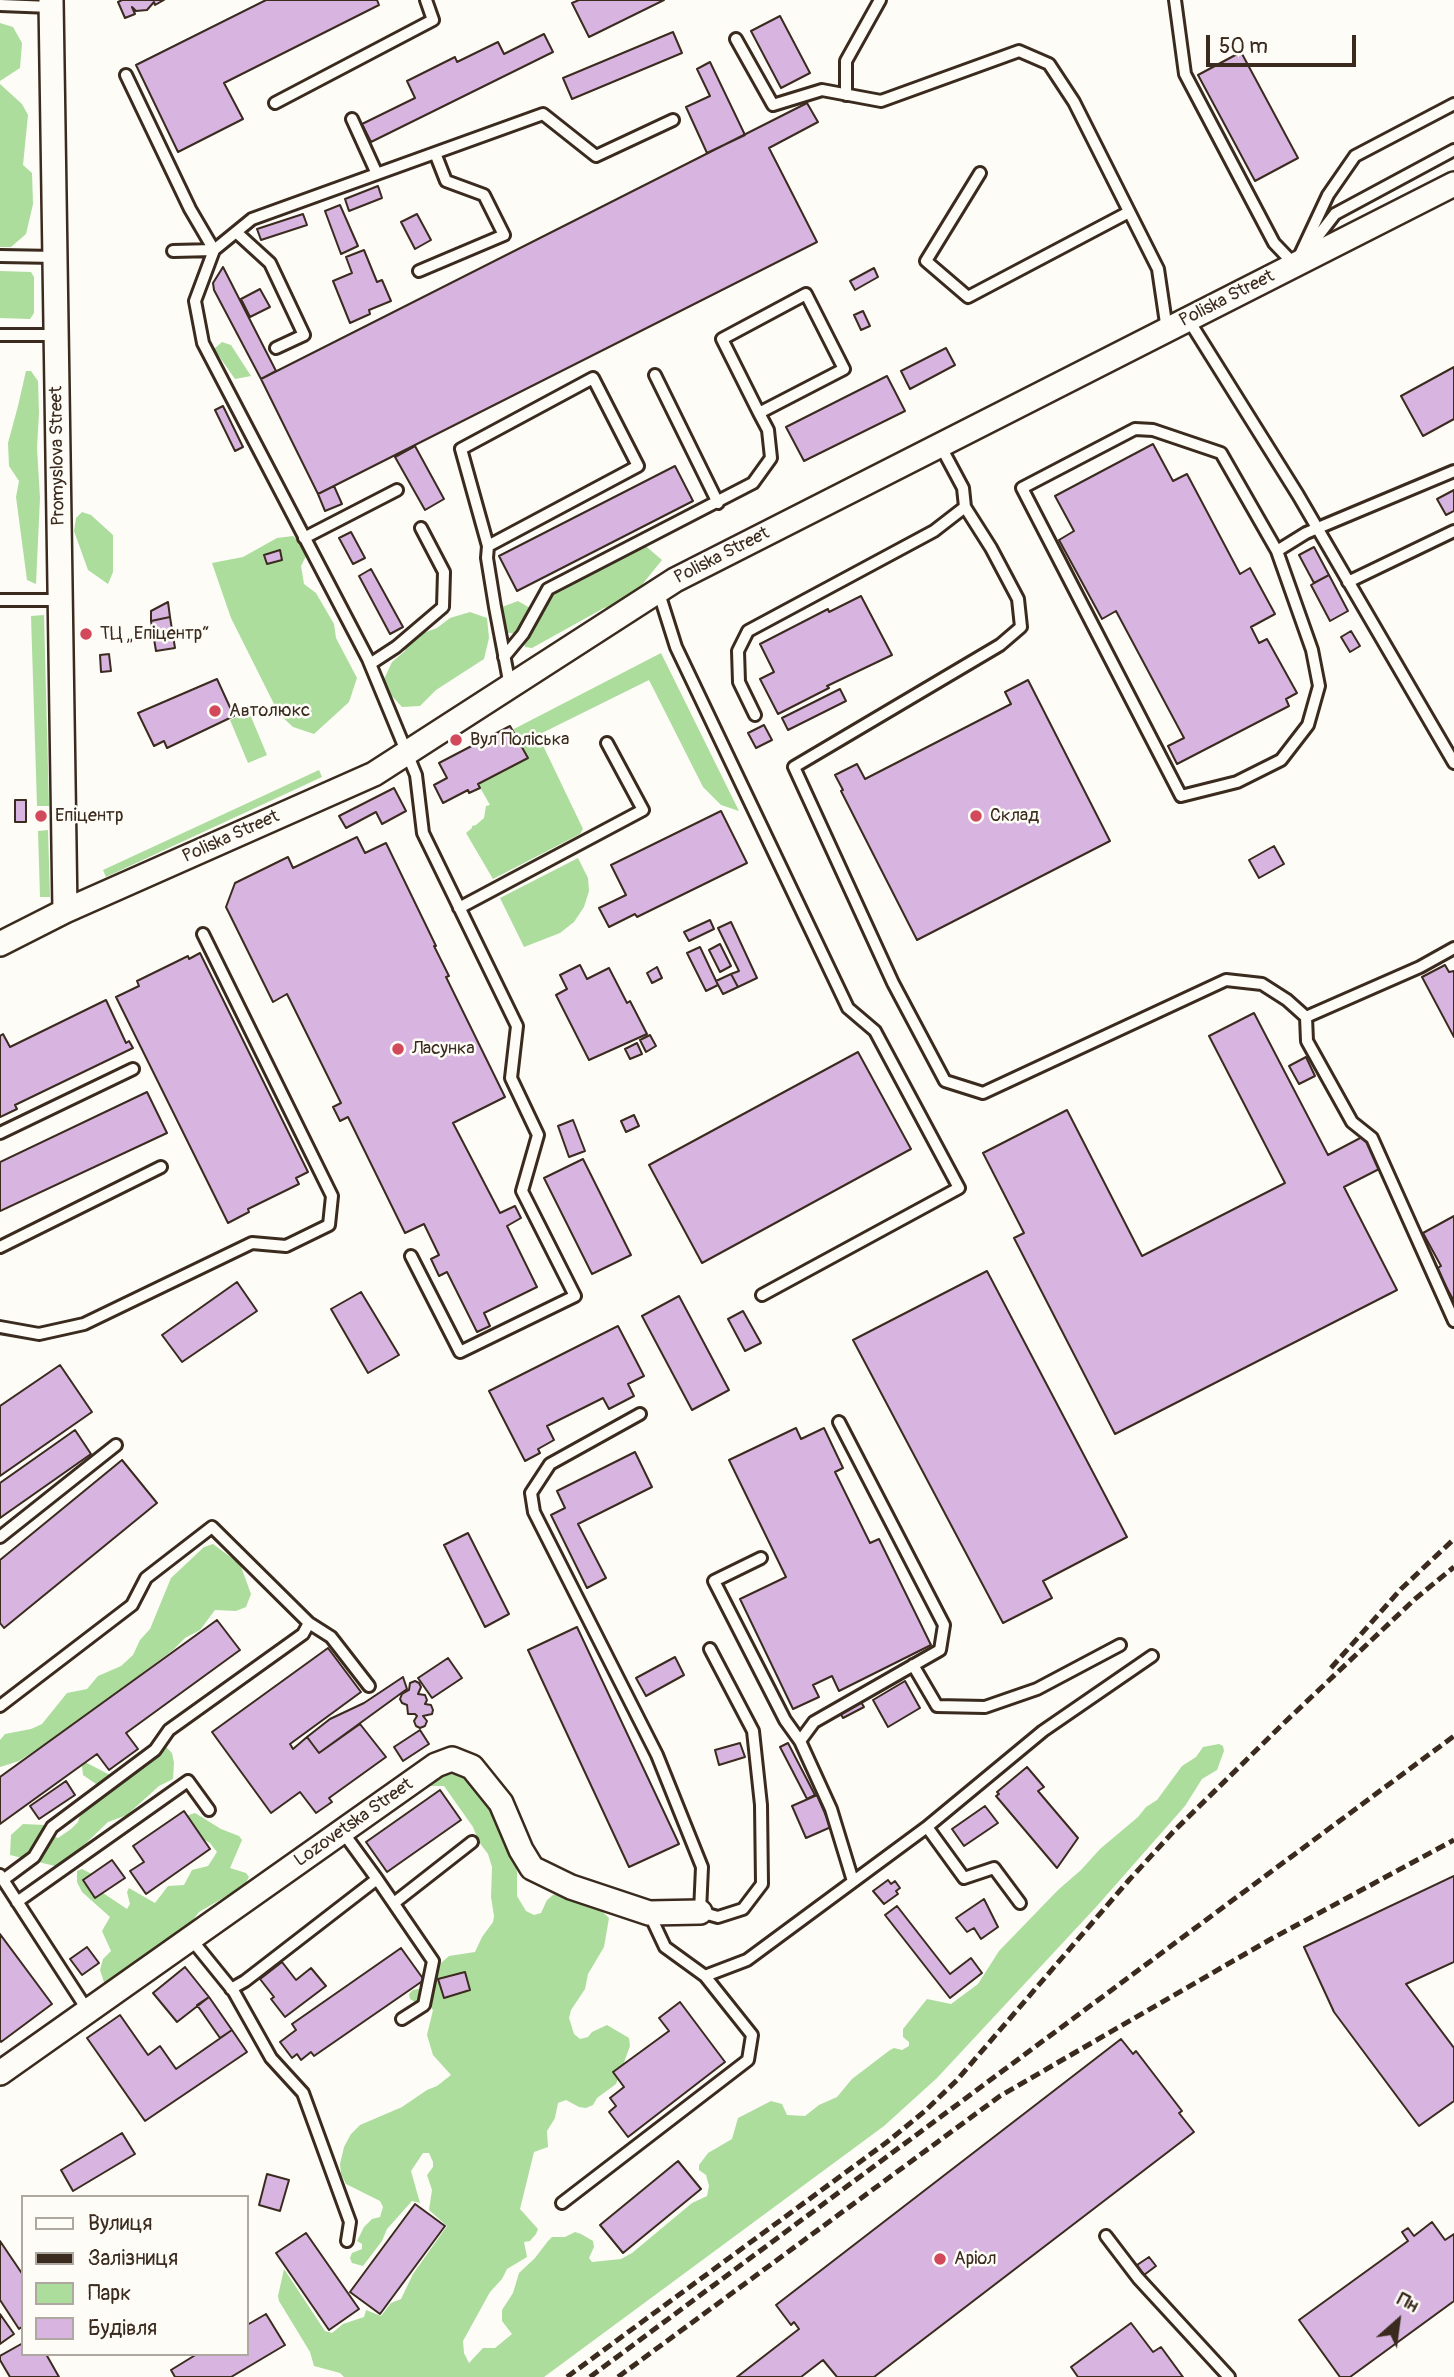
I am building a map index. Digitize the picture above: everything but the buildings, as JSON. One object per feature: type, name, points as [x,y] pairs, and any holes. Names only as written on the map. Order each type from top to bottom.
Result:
[{"type":"street","name":"Promyslova Street","points":[[51,4],[65,911]]},
{"type":"street","name":"Poliska Street","points":[[0,944],[65,911],[374,774],[675,580],[1454,184]]},
{"type":"street","name":"Lozovetska Street","points":[[0,2073],[436,1765],[452,1759],[472,1767],[501,1803],[521,1850],[532,1868],[571,1886],[649,1913],[700,1912]]},
{"type":"lane","points":[[275,103],[433,20],[426,0]]},
{"type":"lane","points":[[846,95],[846,61],[880,0]]},
{"type":"lane","points":[[1175,0],[1185,74],[1274,243],[1296,265]]},
{"type":"lane","points":[[0,5],[51,4]]},
{"type":"lane","points":[[736,39],[772,105],[821,90],[881,101],[1018,51],[1049,64],[1074,102],[1158,269],[1167,330]]},
{"type":"lane","points":[[126,75],[190,209],[214,250]]},
{"type":"lane","points":[[1296,265],[1328,194],[1355,156],[1454,104]]},
{"type":"lane","points":[[411,1256],[460,1352],[575,1296],[522,1191],[538,1135],[511,1078],[517,1026],[423,833],[416,775],[370,664],[202,343],[195,301],[214,250],[252,219],[544,114],[596,156],[673,120]]},
{"type":"lane","points":[[352,119],[377,174]]},
{"type":"lane","points":[[1296,265],[1335,214],[1454,150]]},
{"type":"lane","points":[[419,271],[504,235],[484,195],[446,181],[435,153]]},
{"type":"lane","points":[[980,173],[926,261],[968,297],[1129,212]]},
{"type":"lane","points":[[236,232],[270,263],[304,335],[276,348]]},
{"type":"lane","points":[[173,251],[214,250]]},
{"type":"lane","points":[[0,256],[56,257]]},
{"type":"lane","points":[[504,657],[523,634],[548,589],[753,483],[771,458],[768,430],[759,413],[722,339],[806,294],[844,369],[759,413]]},
{"type":"lane","points":[[1188,319],[1317,529],[1454,763]]},
{"type":"lane","points":[[0,335],[57,335]]},
{"type":"lane","points":[[655,375],[718,502]]},
{"type":"lane","points":[[488,545],[638,466],[593,378],[461,449],[488,545],[487,558],[510,686]]},
{"type":"lane","points":[[1135,429],[1153,430],[1221,453],[1277,551],[1312,650],[1319,686],[1308,725],[1282,760],[1237,782],[1181,796],[1022,488],[1135,429]]},
{"type":"lane","points":[[940,445],[963,488],[965,507],[1018,598],[1021,627],[1000,645],[794,766],[893,984],[945,1081],[982,1093],[1226,980],[1262,984],[1287,1000],[1306,1017],[1307,1041],[1352,1122],[1372,1138],[1454,1321]]},
{"type":"lane","points":[[1277,551],[1306,533],[1454,471]]},
{"type":"lane","points":[[304,538],[397,490]]},
{"type":"lane","points":[[755,715],[739,682],[738,651],[748,631],[934,531],[965,507]]},
{"type":"lane","points":[[370,664],[396,647],[443,607],[444,572],[421,528]]},
{"type":"lane","points":[[1348,582],[1454,531]]},
{"type":"lane","points":[[658,590],[676,647],[848,1008],[875,1031],[959,1188],[762,1295]]},
{"type":"lane","points":[[0,600],[61,600]]},
{"type":"lane","points":[[459,908],[643,810],[607,743]]},
{"type":"lane","points":[[0,1327],[39,1334],[84,1324],[252,1243],[286,1246],[328,1225],[332,1196],[203,934]]},
{"type":"lane","points":[[1306,1017],[1420,967],[1454,948]]},
{"type":"lane","points":[[0,1133],[133,1069]]},
{"type":"lane","points":[[0,1247],[161,1167]]},
{"type":"lane","points":[[640,1414],[550,1464],[531,1493],[534,1512],[657,1755],[702,1867],[700,1912],[718,1917],[743,1909],[762,1884],[761,1805],[753,1731],[710,1649]]},
{"type":"lane","points":[[800,1741],[814,1723],[940,1650],[944,1625],[839,1422]]},
{"type":"lane","points":[[0,1538],[116,1445]]},
{"type":"lane","points":[[0,1706],[132,1605],[146,1578],[212,1527],[309,1623],[331,1637],[369,1686]]},
{"type":"lane","points":[[761,1558],[714,1581],[785,1720],[800,1741],[831,1809],[853,1881]]},
{"type":"lane","points":[[88,2011],[1,1878],[34,1857],[52,1827],[155,1750],[169,1730],[303,1634],[309,1623]]},
{"type":"lane","points":[[914,1665],[937,1706],[985,1707],[1037,1689],[1120,1645]]},
{"type":"lane","points":[[705,1976],[747,1960],[927,1827],[1043,1731],[1152,1656]]},
{"type":"lane","points":[[18,1902],[188,1781],[209,1810]]},
{"type":"lane","points":[[927,1827],[964,1878],[994,1868],[1020,1903]]},
{"type":"lane","points":[[342,1831],[433,1961],[424,2005],[402,2018]]},
{"type":"lane","points":[[394,1903],[472,1842]]},
{"type":"lane","points":[[231,1989],[246,1981],[377,1879]]},
{"type":"lane","points":[[562,2203],[748,2060],[752,2035],[705,1976],[665,1947],[649,1913]]},
{"type":"lane","points":[[191,1939],[231,1989],[271,2058],[303,2094],[350,2222],[347,2241]]},
{"type":"lane","points":[[1106,2236],[1138,2278],[1229,2377]]},
{"type":"green space","points":[[0,23],[13,27],[22,43],[20,68],[0,81]]},
{"type":"green space","points":[[0,84],[22,104],[28,115],[23,165],[32,173],[33,204],[26,234],[11,247],[0,247]]},
{"type":"green space","points":[[0,271],[31,272],[34,277],[34,313],[30,319],[0,318]]},
{"type":"green space","points":[[222,342],[231,345],[251,376],[235,379],[214,349]]},
{"type":"green space","points":[[26,371],[31,371],[38,381],[37,448],[40,498],[36,584],[27,580],[16,497],[19,481],[9,466],[8,443]]},
{"type":"green space","points":[[82,512],[91,515],[113,535],[113,572],[108,584],[88,570],[74,531],[76,518]]},
{"type":"green space","points":[[293,536],[305,545],[307,554],[301,566],[304,584],[316,593],[334,624],[336,638],[357,678],[349,702],[314,734],[293,727],[279,714],[231,618],[212,563],[243,557],[277,538]]},
{"type":"green space","points":[[642,543],[662,560],[628,602],[604,608],[532,648],[525,647],[523,640],[527,621],[516,634],[503,632],[500,626],[502,607],[518,601],[530,608],[553,577],[588,572]]},
{"type":"green space","points":[[470,612],[487,618],[489,638],[484,659],[436,690],[420,706],[402,707],[390,694],[384,679],[392,662],[405,651],[407,643],[437,628],[450,618]]},
{"type":"green space","points":[[44,615],[49,806],[37,806],[31,616]]},
{"type":"green space","points":[[661,653],[739,811],[721,805],[703,787],[649,680],[538,735],[583,829],[580,834],[493,879],[466,833],[484,818],[486,806],[490,805],[478,784],[527,758],[512,730]]},
{"type":"green space","points":[[249,712],[267,755],[248,763],[230,720]]},
{"type":"green space","points":[[319,770],[322,777],[106,877],[103,870]]},
{"type":"green space","points":[[48,830],[50,897],[40,897],[38,831]]},
{"type":"green space","points":[[578,858],[588,878],[589,891],[584,907],[574,922],[560,933],[524,947],[500,898]]},
{"type":"green space","points":[[213,1544],[240,1564],[251,1594],[246,1607],[236,1611],[215,1610],[200,1630],[185,1638],[173,1650],[65,1731],[19,1761],[0,1767],[0,1740],[5,1734],[42,1724],[67,1693],[87,1689],[98,1676],[121,1666],[133,1655],[140,1640],[150,1629],[171,1578],[204,1547]]},
{"type":"green space","points":[[154,1742],[164,1745],[172,1753],[173,1779],[159,1786],[127,1815],[108,1822],[82,1847],[55,1866],[10,1855],[11,1835],[23,1824],[45,1825],[53,1836],[58,1838],[78,1822],[84,1803],[98,1789],[96,1784],[83,1775],[82,1766],[85,1762],[108,1774],[124,1775]]},
{"type":"green space","points":[[1219,1744],[1224,1751],[1217,1770],[1202,1779],[1185,1806],[1097,1906],[937,2078],[884,2126],[544,2377],[344,2377],[340,2373],[314,2366],[310,2352],[279,2301],[284,2269],[325,2331],[332,2333],[343,2324],[364,2317],[366,2310],[381,2316],[391,2303],[401,2299],[413,2274],[447,2226],[429,2210],[432,2190],[427,2175],[433,2162],[429,2153],[423,2153],[411,2171],[420,2203],[412,2201],[387,2229],[382,2241],[363,2266],[352,2263],[352,2253],[362,2249],[362,2244],[357,2241],[364,2227],[372,2219],[380,2217],[383,2207],[380,2201],[346,2184],[340,2164],[344,2147],[360,2125],[402,2107],[451,2075],[433,2055],[427,2035],[433,2010],[429,2005],[410,1999],[409,1994],[413,1990],[423,1988],[429,1968],[449,1956],[475,1952],[493,1922],[492,1867],[488,1854],[444,1786],[424,1786],[423,1770],[464,1768],[504,1818],[517,1872],[517,1896],[526,1911],[534,1915],[541,1913],[547,1900],[561,1893],[592,1902],[609,1918],[604,1947],[588,1974],[585,1989],[571,2010],[569,2018],[574,2034],[580,2039],[607,2025],[629,2038],[630,2046],[616,2084],[597,2098],[593,2105],[579,2107],[566,2100],[558,2103],[555,2118],[547,2131],[548,2147],[534,2152],[520,2209],[538,2229],[530,2241],[524,2242],[527,2257],[507,2269],[490,2292],[463,2341],[464,2353],[469,2363],[483,2348],[495,2348],[512,2334],[502,2321],[502,2310],[513,2293],[519,2273],[552,2237],[565,2237],[575,2232],[593,2241],[594,2247],[589,2258],[592,2262],[621,2259],[632,2253],[692,2203],[707,2196],[709,2186],[706,2175],[699,2170],[699,2165],[708,2153],[732,2139],[738,2118],[771,2101],[782,2104],[787,2115],[805,2116],[819,2105],[837,2097],[852,2079],[890,2050],[902,2050],[909,2046],[909,2042],[903,2037],[903,2029],[927,1999],[951,2004],[978,1984],[999,1951],[1100,1849],[1157,1800],[1182,1766],[1196,1757],[1203,1747]]},
{"type":"green space","points":[[195,1813],[221,1829],[239,1836],[242,1840],[230,1868],[246,1873],[249,1877],[244,1886],[199,1912],[182,1934],[161,1943],[148,1961],[105,1985],[100,1970],[103,1959],[111,1951],[102,1931],[110,1917],[82,1892],[77,1882],[77,1871],[82,1869],[92,1874],[103,1893],[127,1909],[130,1904],[127,1892],[129,1888],[155,1903],[168,1886],[184,1885],[192,1870],[208,1866],[217,1852],[210,1843],[191,1832],[186,1816]]},
{"type":"railway","points":[[1331,1668],[1401,1589],[1454,1539]]},
{"type":"railway","points":[[567,2377],[887,2142],[925,2111],[957,2080],[1173,1832],[1415,1599],[1454,1567]]},
{"type":"railway","points":[[590,2377],[1454,1736]]},
{"type":"railway","points":[[618,2377],[1000,2096],[1271,1939],[1454,1840]]},
{"type":"place","name":"ТЦ „Епіцентр“","points":[[86,634]]},
{"type":"place","name":"Автолюкс","points":[[215,711]]},
{"type":"place","name":"Вул Поліська","points":[[456,740]]},
{"type":"place","name":"Епіцентр","points":[[41,816]]},
{"type":"place","name":"Склад","points":[[976,816]]},
{"type":"place","name":"Ласунка","points":[[398,1049]]},
{"type":"place","name":"Аріол","points":[[940,2259]]}]
